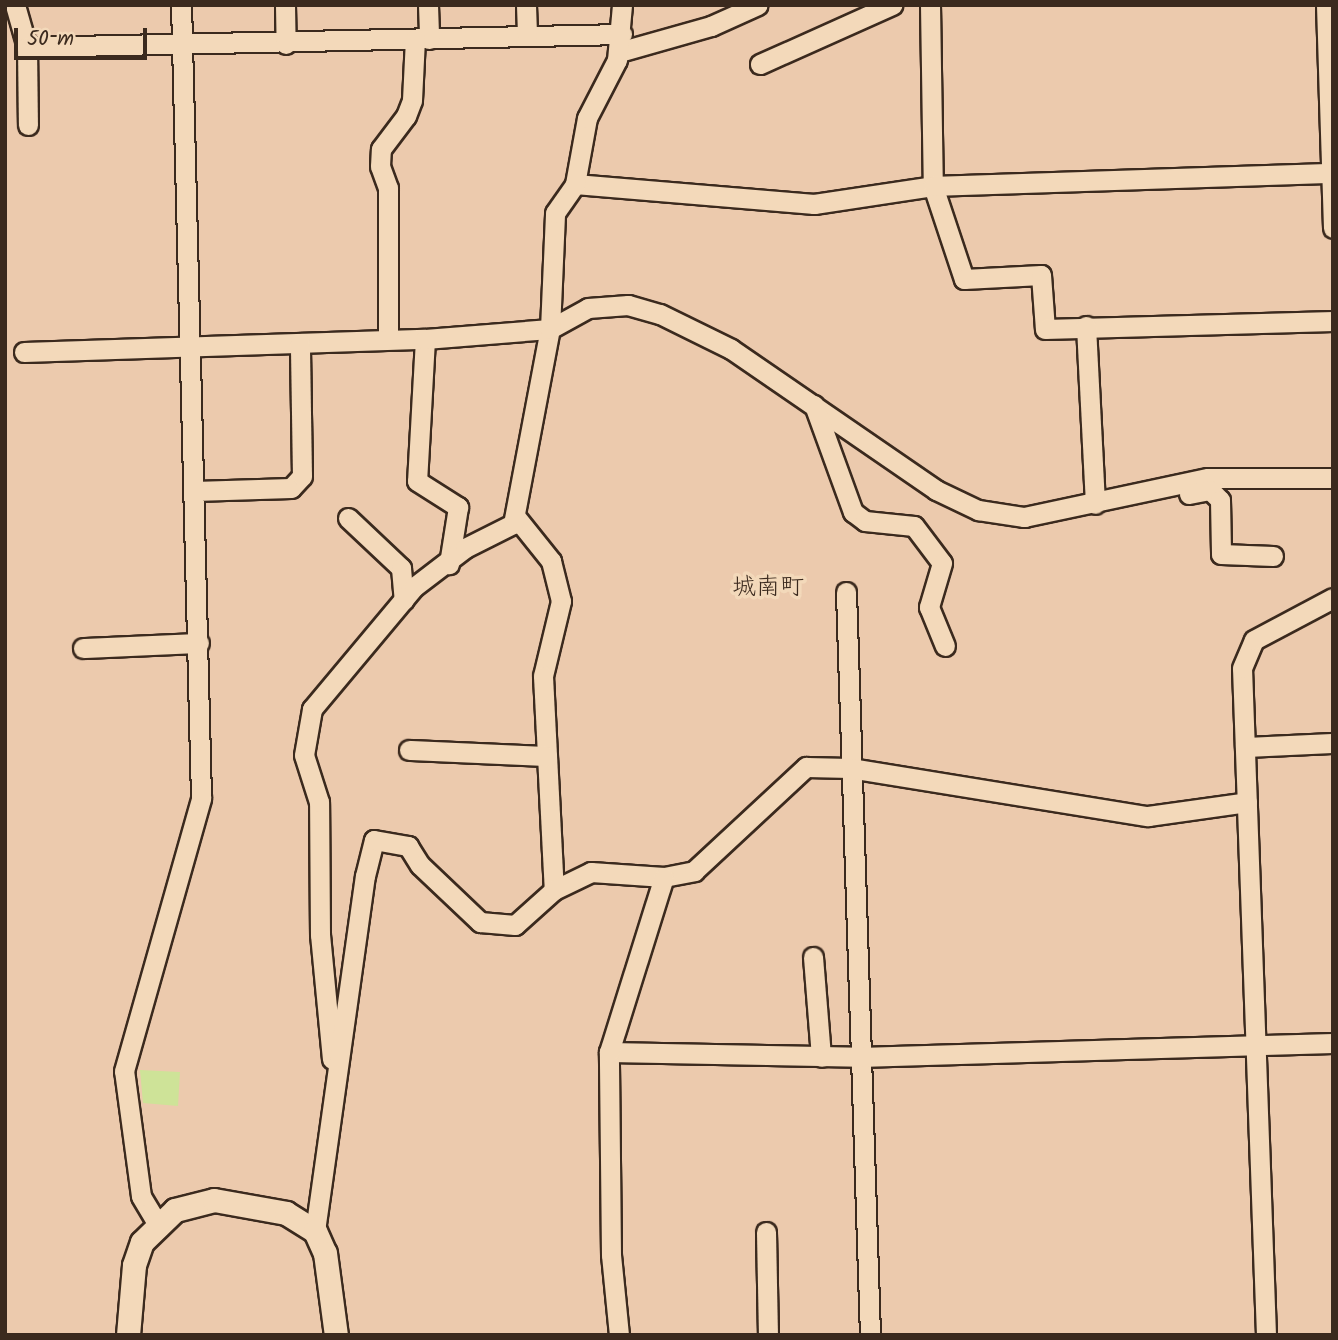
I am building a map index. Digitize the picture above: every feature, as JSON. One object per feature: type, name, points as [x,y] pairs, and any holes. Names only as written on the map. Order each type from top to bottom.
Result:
[{"type":"street","points":[[15,5],[27,47],[28,125]]},
{"type":"street","points":[[157,1223],[141,1196],[124,1071],[201,798],[181,5]]},
{"type":"street","points":[[285,5],[286,44]]},
{"type":"street","points":[[388,338],[388,188],[380,166],[381,149],[406,116],[412,100],[428,5]]},
{"type":"street","points":[[526,5],[527,36]]},
{"type":"street","points":[[335,1092],[320,935],[318,802],[304,755],[312,709],[404,600],[465,548],[513,524],[550,329],[555,212],[575,184],[587,118],[621,43],[622,5]]},
{"type":"street","points":[[27,47],[286,44],[527,36],[621,43],[711,26],[758,5]]},
{"type":"street","points":[[760,64],[892,5]]},
{"type":"street","points":[[930,5],[933,186],[964,279],[1041,275],[1045,329],[1333,321]]},
{"type":"street","points":[[1326,5],[1333,228]]},
{"type":"street","points":[[575,184],[814,204],[933,186],[1332,173]]},
{"type":"street","points":[[24,352],[388,338],[425,339],[550,329],[588,308],[628,305],[660,314],[731,349],[936,490],[978,510],[1024,517],[1208,478],[1333,478]]},
{"type":"street","points":[[1086,326],[1095,504]]},
{"type":"street","points":[[425,339],[416,481],[458,507],[449,564]]},
{"type":"street","points":[[194,491],[291,488],[302,476],[300,343]]},
{"type":"street","points":[[814,405],[853,512],[865,521],[914,526],[942,563],[929,607],[945,646]]},
{"type":"street","points":[[1123,497],[1129,505],[1210,490],[1220,500],[1222,554],[1273,556]]},
{"type":"street","points":[[515,516],[551,561],[561,601],[543,676],[554,890]]},
{"type":"street","points":[[348,518],[401,568],[404,600]]},
{"type":"street","points":[[846,592],[870,1335]]},
{"type":"street","points":[[1266,1335],[1259,1045],[1242,667],[1246,652],[1254,640],[1333,598]]},
{"type":"street","points":[[1282,626],[1300,631],[1333,616]]},
{"type":"street","points":[[82,648],[199,643]]},
{"type":"street","points":[[1245,747],[1333,743]]},
{"type":"street","points":[[409,750],[547,756]]},
{"type":"street","points":[[336,1335],[325,1253],[315,1231],[365,876],[374,840],[408,846],[420,865],[480,922],[515,925],[554,890],[591,872],[664,877],[694,871],[806,767],[850,768],[1148,816],[1247,802]]},
{"type":"street","points":[[618,1335],[611,1255],[609,1052],[664,877]]},
{"type":"street","points":[[813,957],[821,1057]]},
{"type":"street","points":[[609,1052],[859,1058],[1333,1043]]},
{"type":"street","points":[[128,1335],[134,1265],[142,1242],[157,1223],[192,1203],[214,1200],[286,1213],[315,1231]]},
{"type":"street","points":[[766,1232],[768,1335]]},
{"type":"green space","points":[[140,1070],[180,1072],[178,1106],[143,1103]]},
{"type":"district","name":"城南町","points":[[768,588]]}]
